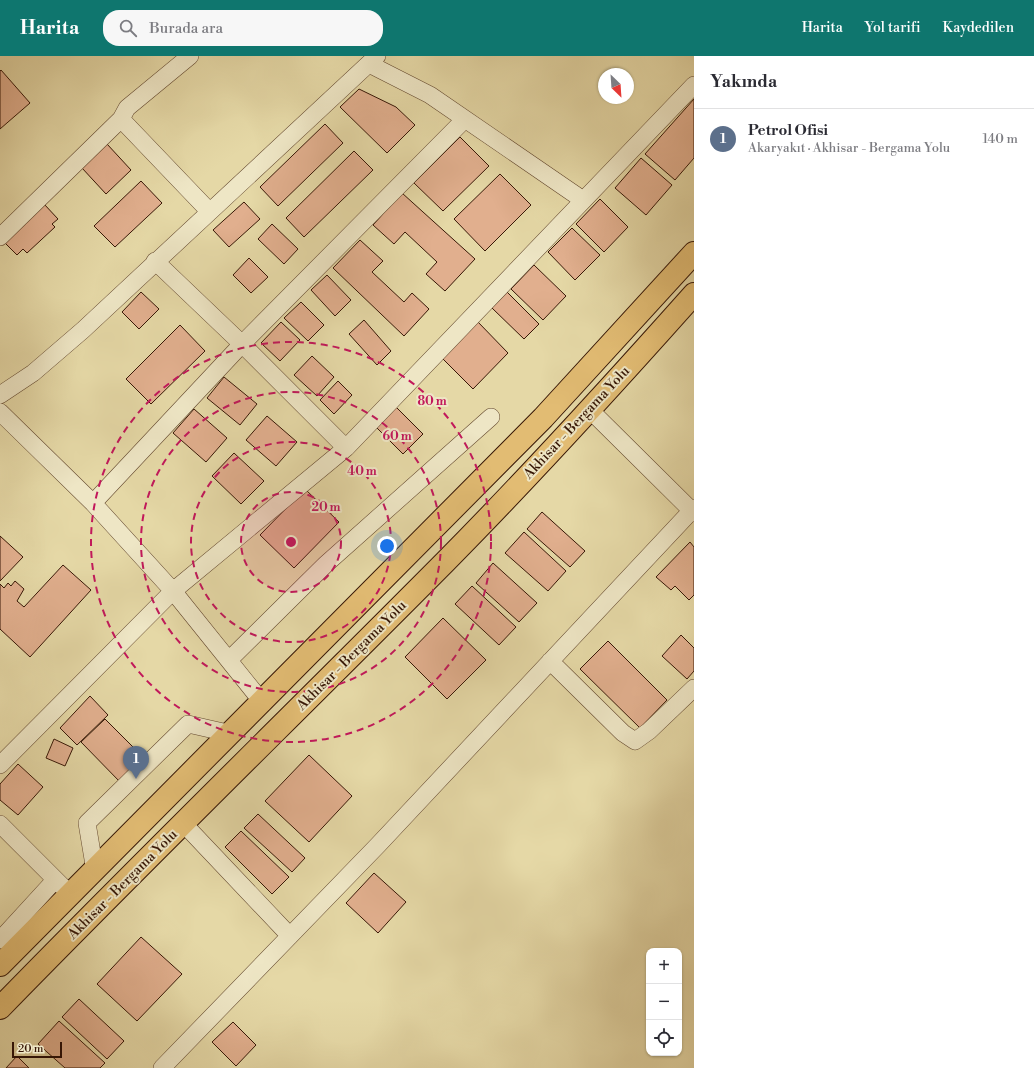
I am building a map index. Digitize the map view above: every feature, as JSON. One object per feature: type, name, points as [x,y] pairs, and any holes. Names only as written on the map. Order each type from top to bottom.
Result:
[{"type":"main road","name":"Akhisar - Bergama Yolu","points":[[0,966],[232,734],[543,418],[694,253]]},
{"type":"main road","name":"Akhisar - Bergama Yolu","points":[[0,1008],[182,823],[447,560],[589,409],[694,294]]},
{"type":"street","points":[[0,237],[121,119],[127,108],[190,56]]},
{"type":"street","points":[[0,395],[33,373],[83,330],[155,261],[373,60],[430,95],[583,200]]},
{"type":"street","points":[[0,765],[173,591],[346,448],[694,85]]},
{"type":"street","points":[[121,119],[209,211]]},
{"type":"street","points":[[93,503],[242,344],[465,119]]},
{"type":"street","points":[[155,261],[242,344],[346,448]]},
{"type":"street","points":[[162,1068],[378,845],[550,660],[693,511],[589,409]]},
{"type":"street","points":[[0,412],[93,503],[173,591],[262,703]]},
{"type":"street","points":[[229,660],[326,564],[491,417]]},
{"type":"street","points":[[550,660],[623,733],[635,741],[649,731],[694,688]]},
{"type":"street","points":[[95,871],[87,823],[188,724],[232,734]]},
{"type":"street","points":[[182,823],[290,936]]},
{"type":"street","points":[[0,824],[71,895]]},
{"type":"street","points":[[0,940],[55,880]]},
{"type":"building","points":[[1,70],[30,103],[0,129],[0,71]]},
{"type":"building","points":[[359,89],[396,107],[415,125],[387,153],[340,107]]},
{"type":"building","points":[[694,99],[694,158],[675,180],[645,154]]},
{"type":"building","points":[[325,124],[343,143],[278,206],[260,187]]},
{"type":"building","points":[[460,137],[489,166],[443,211],[414,183]]},
{"type":"building","points":[[107,144],[131,170],[106,194],[82,168]]},
{"type":"building","points":[[354,151],[373,170],[304,237],[286,218]]},
{"type":"building","points":[[641,158],[672,185],[646,215],[615,188]]},
{"type":"building","points":[[500,174],[531,205],[485,251],[454,219]]},
{"type":"building","points":[[141,181],[162,203],[115,247],[94,226]]},
{"type":"building","points":[[402,193],[475,259],[445,291],[426,274],[437,262],[405,232],[394,244],[373,225]]},
{"type":"building","points":[[600,199],[628,227],[604,252],[576,224]]},
{"type":"building","points":[[244,202],[260,219],[229,247],[213,230]]},
{"type":"building","points":[[44,204],[58,219],[52,224],[55,227],[27,253],[23,249],[17,255],[3,241]]},
{"type":"building","points":[[272,224],[298,249],[284,264],[258,239]]},
{"type":"building","points":[[572,228],[600,255],[575,280],[548,252]]},
{"type":"building","points":[[360,240],[383,261],[372,272],[404,302],[412,293],[429,309],[404,336],[333,268]]},
{"type":"building","points":[[249,258],[268,277],[251,293],[233,275]]},
{"type":"building","points":[[534,265],[566,296],[543,320],[511,289]]},
{"type":"building","points":[[327,275],[351,300],[335,316],[311,290]]},
{"type":"building","points":[[141,292],[159,309],[139,329],[122,312]]},
{"type":"building","points":[[507,292],[539,324],[524,339],[492,308]]},
{"type":"building","points":[[301,302],[324,325],[308,341],[284,318]]},
{"type":"building","points":[[364,320],[391,351],[377,365],[349,334]]},
{"type":"building","points":[[477,321],[508,353],[473,389],[441,357]]},
{"type":"building","points":[[281,322],[300,340],[280,361],[261,343]]},
{"type":"building","points":[[180,325],[205,351],[151,404],[126,379]]},
{"type":"building","points":[[312,356],[334,377],[317,396],[294,375]]},
{"type":"building","points":[[224,377],[257,404],[240,425],[207,398]]},
{"type":"building","points":[[338,381],[352,395],[334,414],[320,400]]},
{"type":"building","points":[[394,405],[423,434],[403,454],[374,425]]},
{"type":"building","points":[[194,409],[227,438],[206,462],[173,433]]},
{"type":"building","points":[[267,416],[297,442],[276,466],[246,440]]},
{"type":"building","points":[[234,453],[264,481],[241,504],[212,476]]},
{"type":"building","points":[[305,489],[339,522],[294,568],[260,535]]},
{"type":"building","points":[[542,512],[585,551],[570,567],[527,529]]},
{"type":"building","points":[[524,532],[566,571],[548,591],[505,553]]},
{"type":"building","points":[[0,536],[23,557],[0,581]]},
{"type":"building","points":[[690,542],[694,547],[694,595],[689,600],[675,586],[671,590],[656,577]]},
{"type":"building","points":[[493,563],[537,603],[519,622],[476,583]]},
{"type":"building","points":[[63,565],[91,590],[30,657],[0,629],[0,584],[4,588],[8,583],[11,586],[15,581],[24,589],[17,601],[24,607]]},
{"type":"building","points":[[472,586],[516,627],[499,645],[455,604]]},
{"type":"building","points":[[443,618],[486,660],[447,699],[405,657]]},
{"type":"building","points":[[681,635],[694,648],[694,671],[687,679],[662,656]]},
{"type":"building","points":[[608,641],[667,700],[640,728],[580,669]]},
{"type":"building","points":[[90,696],[108,715],[77,745],[60,728]]},
{"type":"building","points":[[105,719],[145,759],[121,783],[81,742]]},
{"type":"building","points":[[54,739],[73,748],[65,766],[46,758]]},
{"type":"building","points":[[309,755],[352,796],[309,842],[265,801]]},
{"type":"building","points":[[18,764],[43,787],[18,815],[0,800],[0,784]]},
{"type":"building","points":[[258,814],[305,858],[292,872],[244,828]]},
{"type":"building","points":[[241,831],[289,877],[272,894],[225,847]]},
{"type":"building","points":[[374,873],[406,902],[378,933],[346,903]]},
{"type":"building","points":[[141,937],[182,974],[137,1021],[97,984]]},
{"type":"building","points":[[79,999],[124,1041],[107,1059],[62,1017]]},
{"type":"building","points":[[59,1021],[105,1063],[100,1068],[65,1068],[38,1044]]},
{"type":"building","points":[[233,1022],[256,1045],[236,1066],[212,1042]]},
{"type":"building","points":[[17,1056],[29,1068],[6,1068]]},
{"type":"place","name":"Petrol Ofisi","points":[[136,779]]}]
